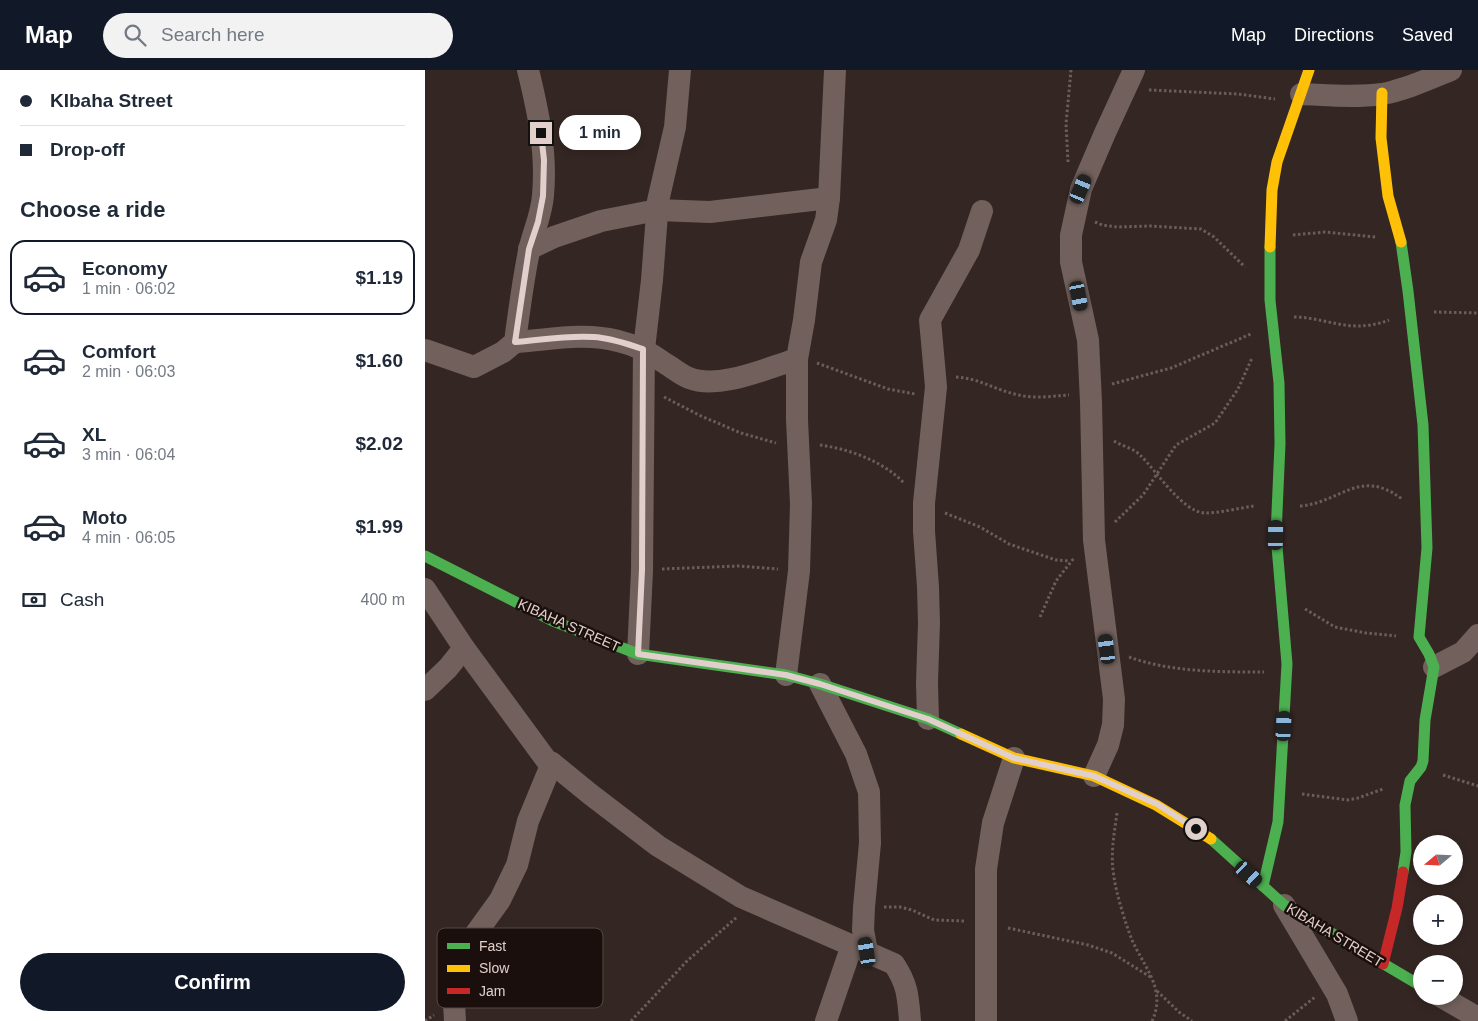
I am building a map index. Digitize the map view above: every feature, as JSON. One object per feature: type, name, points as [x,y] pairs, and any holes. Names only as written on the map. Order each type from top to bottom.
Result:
[{"type":"street","points":[[515,342],[529,249],[538,222],[543,196],[544,160],[540,120],[528,70]]},
{"type":"street","points":[[638,654],[642,570],[643,349],[652,280],[658,201],[675,127],[680,70]]},
{"type":"street","points":[[786,675],[799,571],[801,504],[797,357],[804,320],[811,262],[826,220],[829,198],[835,70]]},
{"type":"street","points":[[1263,886],[1278,822],[1287,673],[1276,535],[1280,444],[1279,383],[1272,319],[1270,271],[1272,190],[1275,171],[1309,70]]},
{"type":"street","points":[[1299,98],[1382,94],[1451,70]]},
{"type":"street","points":[[1094,776],[1108,745],[1113,725],[1114,699],[1094,540],[1088,340],[1071,262],[1071,235],[1081,189],[1132,77]]},
{"type":"street","points":[[1382,94],[1381,138],[1387,189],[1400,239],[1411,314],[1423,425],[1426,573],[1423,578],[1419,637],[1429,654],[1433,667],[1425,720],[1423,761],[1421,768],[1410,781],[1405,805],[1406,852],[1397,908],[1383,964]]},
{"type":"street","points":[[529,249],[554,237],[601,221],[657,210],[711,212],[829,198]]},
{"type":"street","points":[[928,719],[929,605],[924,503],[936,386],[930,320],[969,250],[982,211]]},
{"type":"street","points":[[425,350],[474,367],[503,352],[515,342],[562,337],[594,337],[617,340],[643,349],[688,378],[714,382],[746,375],[797,357]]},
{"type":"street","name":"KIBAHA STREET","points":[[425,556],[553,621],[638,654],[786,675],[820,684],[928,719],[1014,758],[1094,776],[1157,804],[1209,837],[1284,906],[1413,981]]},
{"type":"street","points":[[425,589],[464,648],[547,761],[553,763],[658,846],[741,897],[894,964],[903,978],[907,993],[910,1021]]},
{"type":"street","points":[[1433,667],[1463,652],[1478,635]]},
{"type":"street","points":[[425,690],[448,668],[464,648]]},
{"type":"street","points":[[820,684],[856,754],[869,792],[870,843],[863,930],[859,949],[826,1021]]},
{"type":"street","points":[[985,1021],[986,869],[993,823],[1014,758]]},
{"type":"street","points":[[480,928],[500,900],[517,866],[528,821],[553,763]]},
{"type":"street","points":[[1284,906],[1337,994],[1347,1021]]},
{"type":"street","points":[[1456,1005],[1478,1018]]},
{"type":"street","points":[[454,1008],[455,1021]]},
{"type":"path","points":[[1069,171],[1066,124],[1071,70]]},
{"type":"path","points":[[1132,77],[1147,90],[1299,98]]},
{"type":"path","points":[[1076,213],[1102,225],[1117,227],[1150,226],[1201,229],[1214,237],[1251,272]]},
{"type":"path","points":[[1271,236],[1325,232],[1349,236],[1400,239]]},
{"type":"path","points":[[797,357],[888,389],[936,386],[972,379],[1020,396],[1073,395],[1171,368],[1268,326],[1272,319],[1305,317],[1356,326],[1380,323],[1411,314],[1438,312],[1478,313]]},
{"type":"path","points":[[1040,617],[1056,581],[1070,562],[1133,506],[1177,445],[1215,423],[1237,388],[1253,357]]},
{"type":"path","points":[[643,387],[701,416],[741,433],[777,443],[829,446],[862,456],[897,475],[924,503],[980,527],[1009,544],[1056,560],[1070,562]]},
{"type":"path","points":[[1111,438],[1115,442],[1133,449],[1175,495],[1191,508],[1204,513],[1277,503],[1306,506],[1354,487],[1367,486],[1381,488],[1397,495],[1426,517]]},
{"type":"path","points":[[642,570],[738,566],[799,571]]},
{"type":"path","points":[[1281,594],[1335,627],[1366,633],[1419,637]]},
{"type":"path","points":[[1107,649],[1149,664],[1237,672],[1287,673]]},
{"type":"path","points":[[1421,768],[1478,786]]},
{"type":"path","points":[[1280,790],[1348,800],[1410,781]]},
{"type":"path","points":[[1121,788],[1112,848],[1114,878],[1132,940],[1157,990],[1158,1001],[1152,1021]]},
{"type":"path","points":[[631,1021],[687,961],[754,902]]},
{"type":"path","points":[[864,907],[900,907],[934,920],[959,920],[1022,930],[1088,944],[1112,953],[1152,978]]},
{"type":"path","points":[[1285,1021],[1331,984]]},
{"type":"path","points":[[1157,990],[1179,1012],[1193,1021]]},
{"type":"traffic: fast","points":[[1401,242],[1423,425],[1427,548],[1419,637],[1434,667],[1425,720],[1423,761],[1421,767],[1410,781],[1405,805],[1406,852],[1403,872]]},
{"type":"traffic: fast","points":[[1263,886],[1278,822],[1287,664],[1276,535],[1280,444],[1279,383],[1270,300],[1270,247]]},
{"type":"traffic: fast","points":[[425,556],[553,621],[638,654],[786,675],[928,719],[961,734]]},
{"type":"traffic: fast","points":[[1211,839],[1284,905],[1413,981]]},
{"type":"traffic: slow","points":[[1270,247],[1272,190],[1277,162],[1309,70]]},
{"type":"traffic: slow","points":[[1382,93],[1381,138],[1388,196],[1401,242]]},
{"type":"traffic: slow","points":[[961,734],[1014,758],[1094,776],[1156,805],[1211,839]]},
{"type":"traffic: jam","points":[[1383,964],[1397,908],[1403,872]]},
{"type":"route","points":[[541,133],[544,160],[543,196],[538,222],[529,249],[515,342],[562,337],[594,337],[617,340],[643,349],[642,570],[638,654],[786,675],[820,684],[928,719],[1014,758],[1094,776],[1157,804],[1196,829]]}]
